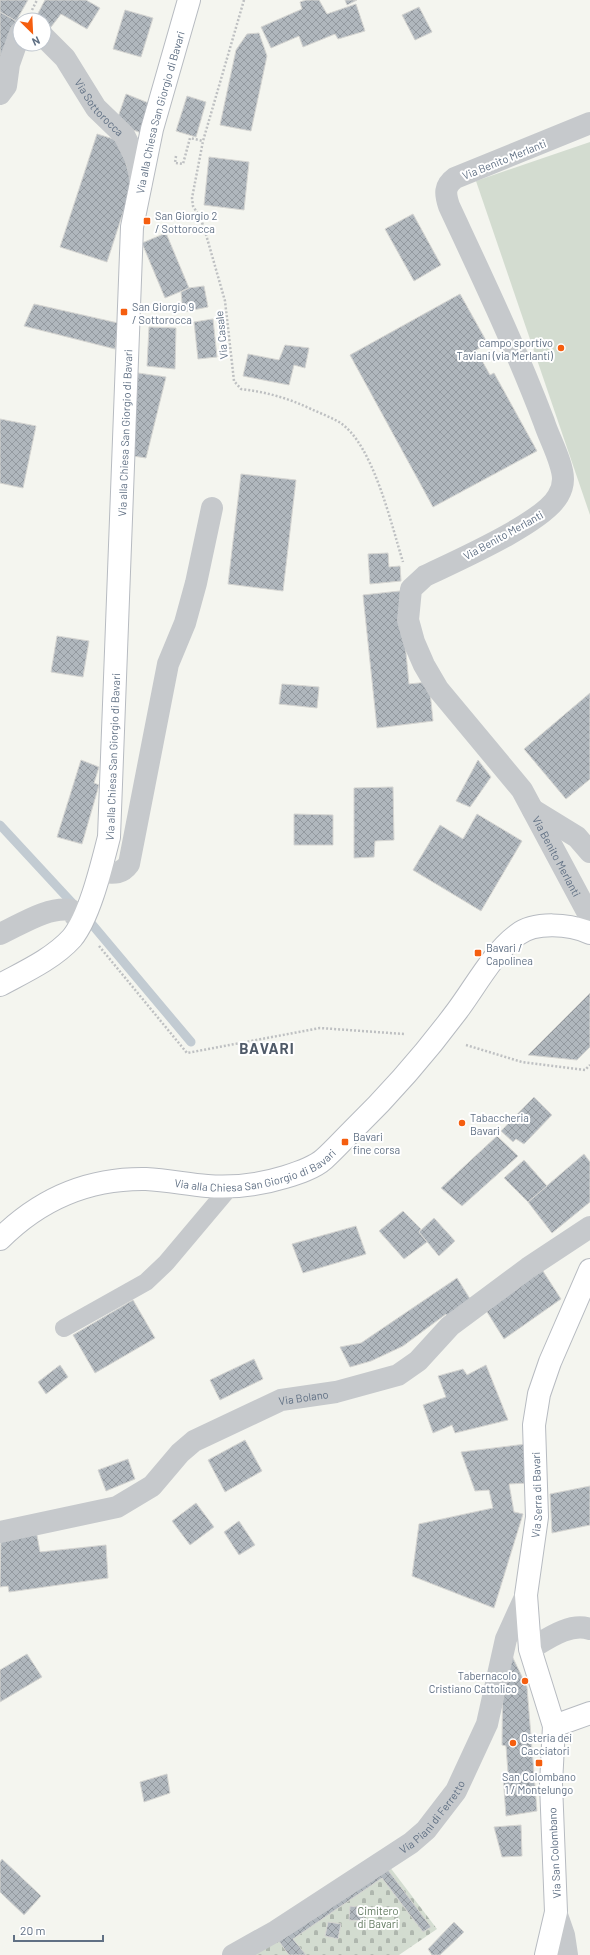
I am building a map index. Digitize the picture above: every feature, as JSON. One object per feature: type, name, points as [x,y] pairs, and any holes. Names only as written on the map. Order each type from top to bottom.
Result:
[{"type":"street","name":"Via alla Chiesa San Giorgio di Bavari","points":[[0,985],[46,959],[72,938],[81,924],[100,872],[109,837],[132,227],[152,129],[189,0]]},
{"type":"street","name":"Via Sottorocca","points":[[52,45],[65,58],[96,108],[124,135],[137,161],[141,184]]},
{"type":"street","points":[[0,94],[6,86],[9,64],[13,52]]},
{"type":"street","name":"Via Benito Merlanti","points":[[590,123],[455,178],[450,182],[446,189],[446,197],[449,206],[523,369],[558,459],[563,479],[562,490],[558,497],[539,516],[424,576],[411,589],[408,620],[414,642],[424,665],[438,689],[522,790],[590,917]]},
{"type":"street","points":[[100,872],[116,873],[124,871],[129,864],[168,664],[185,623],[196,583],[212,508]]},
{"type":"street","points":[[532,809],[576,837],[590,852]]},
{"type":"street","points":[[0,934],[62,908],[71,910],[81,924]]},
{"type":"street","name":"Via alla Chiesa San Giorgio di Bavari","points":[[0,1239],[17,1222],[38,1207],[67,1192],[94,1184],[146,1179],[209,1186],[249,1186],[276,1180],[300,1172],[323,1160],[388,1096],[456,1013],[503,947],[518,934],[532,928],[548,926],[583,930],[590,933]]},
{"type":"street","name":"Via Bolano","points":[[0,1532],[117,1507],[152,1486],[180,1453],[194,1441],[281,1400],[336,1392],[398,1375],[418,1360],[450,1326],[528,1268],[590,1227]]},
{"type":"street","name":"Via Serra di Bavari","points":[[554,1726],[530,1649],[526,1595],[537,1517],[534,1425],[539,1394],[550,1362],[590,1270]]},
{"type":"street","name":"Via Piani di Ferretto","points":[[233,1955],[276,1931],[411,1843],[426,1830],[442,1811],[456,1792],[487,1724],[506,1639],[526,1595]]},
{"type":"street","points":[[530,1649],[562,1631],[586,1627],[590,1629]]},
{"type":"street","points":[[554,1726],[590,1713]]},
{"type":"street","name":"Via San Colombano","points":[[546,1955],[556,1912],[551,1784],[554,1726]]},
{"type":"street","points":[[556,1912],[564,1935],[567,1955]]},
{"type":"lane","points":[[64,1328],[146,1282],[166,1263],[230,1187]]},
{"type":"path","name":"Via Casale","points":[[244,0],[203,141],[192,198],[193,206],[207,238],[225,301],[234,381],[241,389],[259,391],[289,399],[340,422],[351,433],[362,447],[374,474],[385,503],[411,589]]},
{"type":"path","points":[[81,924],[187,1053],[320,1028],[404,1034]]},
{"type":"path","points":[[466,1045],[522,1062],[585,1070],[590,1065]]},
{"type":"green space","name":"campo sportivo Taviani (via Merlanti)","points":[[590,142],[590,515],[476,181]]},
{"type":"green space","name":"Cimitero di Bavari","points":[[386,1862],[437,1929],[399,1955],[251,1955]]},
{"type":"building","points":[[0,0],[28,0],[21,12],[12,12],[12,19],[0,12]]},
{"type":"building","points":[[45,0],[86,0],[100,8],[87,29],[61,14],[52,26],[52,12],[39,12]]},
{"type":"building","points":[[306,0],[319,0],[327,14],[356,4],[365,31],[338,39],[335,34],[303,47],[299,36],[271,48],[261,27],[302,9],[300,2]]},
{"type":"building","points":[[345,0],[357,0],[347,5]]},
{"type":"building","points":[[419,7],[432,32],[415,40],[402,15]]},
{"type":"building","points":[[125,10],[153,18],[141,57],[113,49]]},
{"type":"building","points":[[0,12],[12,19],[12,28],[8,35],[12,37],[12,40],[0,60]]},
{"type":"building","points":[[259,33],[267,56],[251,131],[220,125],[236,50],[247,34]]},
{"type":"building","points":[[126,94],[151,104],[141,133],[116,123]]},
{"type":"building","points":[[187,96],[206,102],[196,137],[176,131]]},
{"type":"building","points":[[97,134],[120,141],[132,185],[107,262],[60,247]]},
{"type":"building","points":[[209,157],[249,162],[244,210],[204,205]]},
{"type":"building","points":[[413,214],[441,265],[414,281],[385,229]]},
{"type":"building","points":[[166,233],[189,288],[165,298],[142,243]]},
{"type":"building","points":[[204,286],[208,307],[183,312],[181,292],[189,288]]},
{"type":"building","points":[[460,294],[488,344],[476,350],[490,375],[494,373],[537,451],[433,507],[350,355]]},
{"type":"building","points":[[34,304],[118,323],[115,349],[24,326]]},
{"type":"building","points":[[213,319],[217,357],[198,359],[194,322]]},
{"type":"building","points":[[149,327],[176,328],[175,369],[147,366]]},
{"type":"building","points":[[285,345],[309,348],[305,368],[294,365],[289,385],[243,376],[248,354],[279,360]]},
{"type":"building","points":[[138,373],[166,377],[146,458],[133,456]]},
{"type":"building","points":[[0,419],[36,426],[23,488],[0,483]]},
{"type":"building","points":[[241,474],[296,480],[283,591],[228,584]]},
{"type":"building","points":[[388,553],[389,567],[400,566],[401,581],[370,584],[368,554]]},
{"type":"building","points":[[400,591],[409,684],[429,682],[433,721],[377,728],[363,595]]},
{"type":"building","points":[[57,636],[89,641],[83,677],[51,672]]},
{"type":"building","points":[[282,684],[319,687],[317,708],[279,704]]},
{"type":"building","points":[[590,693],[590,779],[566,799],[524,749]]},
{"type":"building","points":[[81,760],[99,767],[94,783],[99,785],[82,844],[57,837]]},
{"type":"building","points":[[478,760],[491,777],[470,807],[456,801]]},
{"type":"building","points":[[393,787],[394,840],[375,841],[374,857],[354,858],[354,788]]},
{"type":"building","points":[[294,814],[333,815],[333,845],[294,845]]},
{"type":"building","points":[[477,814],[522,841],[481,911],[413,870],[440,825],[463,839]]},
{"type":"building","points":[[590,993],[590,1047],[577,1060],[528,1055]]},
{"type":"building","points":[[534,1097],[552,1115],[524,1144],[516,1139],[513,1142],[501,1131]]},
{"type":"building","points":[[497,1136],[518,1156],[462,1206],[441,1188]]},
{"type":"building","points":[[584,1154],[590,1162],[590,1202],[552,1233],[528,1202]]},
{"type":"building","points":[[524,1160],[547,1186],[528,1202],[504,1178]]},
{"type":"building","points":[[403,1211],[421,1229],[419,1232],[427,1242],[404,1259],[379,1231]]},
{"type":"building","points":[[434,1218],[455,1241],[439,1256],[419,1232]]},
{"type":"building","points":[[356,1226],[366,1254],[303,1273],[292,1244]]},
{"type":"building","points":[[539,1265],[561,1299],[504,1339],[482,1304]]},
{"type":"building","points":[[457,1278],[472,1302],[448,1318],[446,1314],[403,1346],[371,1361],[350,1367],[340,1347],[361,1343]]},
{"type":"building","points":[[133,1300],[155,1338],[95,1373],[73,1335]]},
{"type":"building","points":[[254,1359],[263,1379],[220,1400],[210,1380]]},
{"type":"building","points":[[60,1365],[68,1377],[46,1394],[38,1382]]},
{"type":"building","points":[[486,1365],[508,1420],[455,1433],[452,1425],[433,1433],[423,1405],[446,1397],[438,1376],[463,1369],[467,1375]]},
{"type":"building","points":[[245,1440],[262,1471],[225,1492],[208,1460]]},
{"type":"building","points":[[526,1444],[528,1483],[509,1484],[514,1512],[523,1514],[494,1608],[412,1576],[419,1524],[493,1508],[489,1490],[475,1491],[461,1452]]},
{"type":"building","points":[[128,1459],[135,1479],[106,1491],[98,1470]]},
{"type":"building","points":[[590,1486],[590,1525],[552,1533],[550,1494]]},
{"type":"building","points":[[196,1503],[214,1527],[190,1545],[172,1521]]},
{"type":"building","points":[[239,1521],[255,1545],[239,1555],[224,1532]]},
{"type":"building","points":[[36,1530],[40,1552],[106,1545],[108,1578],[9,1592],[8,1586],[0,1587],[1,1534]]},
{"type":"building","points":[[27,1654],[42,1677],[0,1702],[0,1670]]},
{"type":"building","points":[[503,1656],[512,1656],[527,1687],[537,1811],[506,1816],[503,1775],[508,1773],[506,1746],[502,1745]]},
{"type":"building","points":[[167,1774],[170,1793],[144,1802],[140,1782]]},
{"type":"building","points":[[521,1825],[522,1856],[502,1857],[494,1827]]},
{"type":"building","points":[[2,1859],[41,1896],[24,1915],[0,1892],[0,1862]]},
{"type":"building","points":[[385,1866],[431,1927],[423,1932],[382,1878],[293,1939],[306,1955],[289,1955],[278,1940]]},
{"type":"building","points":[[350,1906],[364,1908],[363,1921],[349,1920]]},
{"type":"building","points":[[328,1922],[341,1924],[338,1939],[325,1936]]},
{"type":"building","points":[[454,1922],[464,1932],[440,1955],[432,1955],[428,1949]]},
{"type":"waterway","points":[[0,825],[76,907]]},
{"type":"waterway","points":[[85,916],[191,1042]]},
{"type":"place","name":"San Giorgio 2 / Sottorocca","points":[[147,221]]},
{"type":"place","name":"San Giorgio 9 / Sottorocca","points":[[124,312]]},
{"type":"place","name":"campo sportivo Taviani (via Merlanti)","points":[[561,348]]},
{"type":"place","name":"Bavari / Capolinea","points":[[478,953]]},
{"type":"place","name":"Tabaccheria Bavari","points":[[462,1123]]},
{"type":"place","name":"Bavari fine corsa","points":[[345,1142]]},
{"type":"place","name":"Tabernacolo Cristiano Cattolico","points":[[525,1681]]},
{"type":"place","name":"Osteria dei Cacciatori","points":[[513,1743]]},
{"type":"place","name":"San Colombano 1 / Montelungo","points":[[539,1763]]},
{"type":"district","name":"BAVARI","points":[[267,1048]]}]
